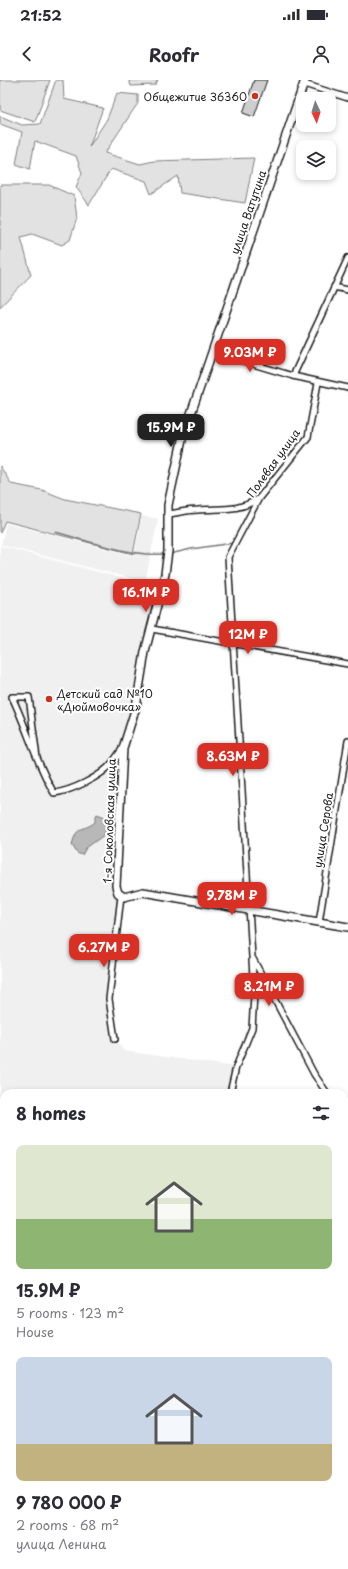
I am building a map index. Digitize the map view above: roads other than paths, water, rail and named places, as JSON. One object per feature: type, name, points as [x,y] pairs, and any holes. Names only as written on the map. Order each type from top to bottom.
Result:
[{"type":"street","points":[[304,82],[348,98]]},
{"type":"street","name":"улица Ватутина","points":[[167,514],[182,440],[304,82]]},
{"type":"street","points":[[293,376],[348,258]]},
{"type":"street","points":[[334,287],[348,290]]},
{"type":"street","points":[[213,352],[293,376],[348,388]]},
{"type":"street","name":"Полевая улица","points":[[231,1089],[236,1067],[252,1028],[254,995],[228,557],[259,498],[308,437],[322,383]]},
{"type":"street","points":[[167,514],[247,506],[259,498]]},
{"type":"street","name":"1-я Соколовская улица","points":[[115,1039],[109,1000],[121,896],[116,886],[116,874],[123,748],[136,707],[145,652],[165,574],[168,553],[167,514]]},
{"type":"street","points":[[152,629],[348,664]]},
{"type":"street","points":[[37,758],[29,697],[12,697],[37,758],[54,793],[63,792],[101,773],[111,764],[123,748]]},
{"type":"street","name":"улица Серова","points":[[319,922],[348,741]]},
{"type":"street","points":[[121,896],[127,897],[143,892],[348,927]]},
{"type":"street","points":[[252,957],[314,1074],[324,1089]]},
{"type":"waterway","points":[[55,532],[138,553],[164,554]]},
{"type":"waterway","points":[[170,554],[191,549],[233,543]]},
{"type":"place","name":"Общежитие 36360","points":[[255,96]]},
{"type":"place","name":"Детский сад №10 «Дюймовочка»","points":[[49,699]]}]
